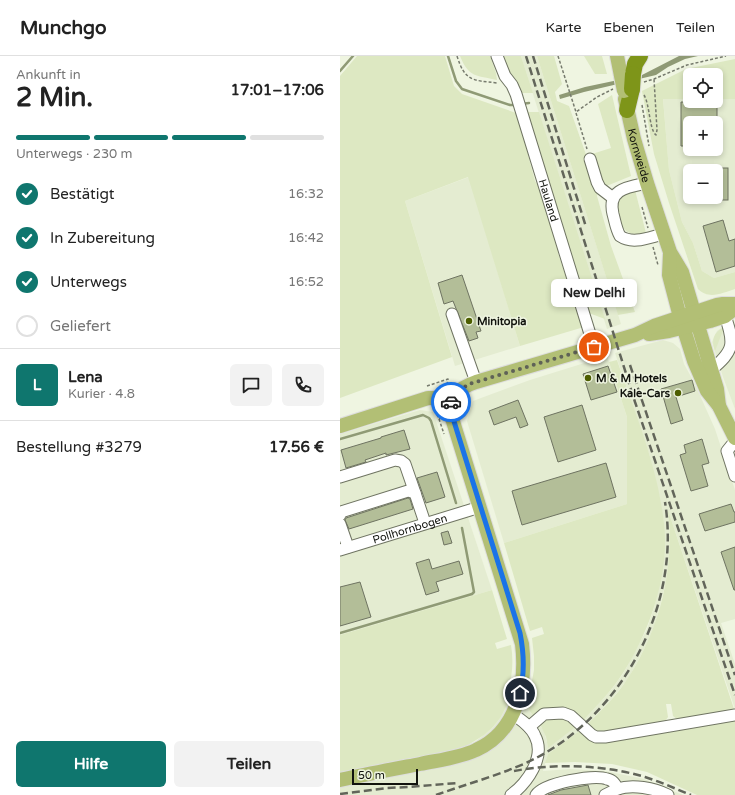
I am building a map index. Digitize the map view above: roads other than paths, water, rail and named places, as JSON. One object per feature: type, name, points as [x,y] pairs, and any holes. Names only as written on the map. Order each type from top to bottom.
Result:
[{"type":"highway","points":[[633,90],[635,64],[640,56]]},
{"type":"main road","name":"Kornweide","points":[[617,56],[633,90],[634,140],[670,252],[682,272],[689,321]]},
{"type":"main road","points":[[689,321],[723,304],[735,304]]},
{"type":"main road","points":[[340,780],[476,751],[497,737],[507,725],[513,714],[520,693],[523,678],[524,658],[522,644],[452,415],[451,404],[456,393],[464,387],[476,382],[635,335],[654,326],[689,321],[730,312]]},
{"type":"main road","points":[[689,321],[711,370],[717,389],[719,406]]},
{"type":"main road","points":[[689,321],[694,361],[707,391],[719,406],[735,438]]},
{"type":"main road","points":[[340,426],[428,398],[438,398],[451,404]]},
{"type":"street","name":"Hauland","points":[[497,56],[505,76],[514,89],[594,347]]},
{"type":"street","points":[[590,159],[600,188],[613,198]]},
{"type":"street","points":[[647,183],[625,188],[613,198],[611,207],[618,233],[623,238],[633,240],[664,234]]},
{"type":"street","points":[[711,370],[722,361],[732,344],[730,312]]},
{"type":"street","points":[[452,314],[476,382]]},
{"type":"street","points":[[735,442],[727,450],[735,476]]},
{"type":"street","points":[[340,477],[394,460],[401,461],[405,464],[425,523]]},
{"type":"street","points":[[340,512],[408,491],[415,493]]},
{"type":"street","name":"Pollhornbogen","points":[[344,549],[480,507]]},
{"type":"street","points":[[340,524],[344,549]]},
{"type":"street","points":[[529,727],[544,714],[563,713],[572,716],[592,735],[606,737],[735,715]]},
{"type":"street","points":[[511,795],[528,779],[536,762],[538,750],[537,739],[529,727],[513,714]]},
{"type":"street","points":[[536,795],[545,788],[563,782],[591,778],[606,778],[614,782],[618,789]]},
{"type":"street","points":[[605,795],[618,789],[639,787],[648,792],[660,791],[668,795]]},
{"type":"waterway","points":[[340,71],[353,56]]},
{"type":"waterway","points":[[448,56],[456,81],[462,89],[510,105],[516,105]]},
{"type":"waterway","points":[[521,104],[529,103]]},
{"type":"waterway","points":[[340,439],[423,415],[429,418],[456,503]]},
{"type":"waterway","points":[[340,633],[472,594],[474,592],[462,528]]},
{"type":"railway","points":[[526,56],[635,402],[735,695]]},
{"type":"railway","points":[[533,56],[586,227]]},
{"type":"railway","points":[[630,365],[735,675]]},
{"type":"railway","points":[[436,795],[501,773],[538,757],[570,736],[598,711],[622,681],[641,649],[655,614],[664,577],[668,539],[665,502]]},
{"type":"railway","points":[[514,771],[530,768],[563,766],[580,766],[613,770],[645,777],[691,795]]},
{"type":"railway","points":[[340,794],[387,788],[457,783]]},
{"type":"place","name":"Minitopia","points":[[469,321]]},
{"type":"place","name":"New Delhi","points":[[594,347]]},
{"type":"place","name":"M & M Hotels","points":[[588,378]]},
{"type":"place","name":"Kale-Cars","points":[[678,393]]}]
